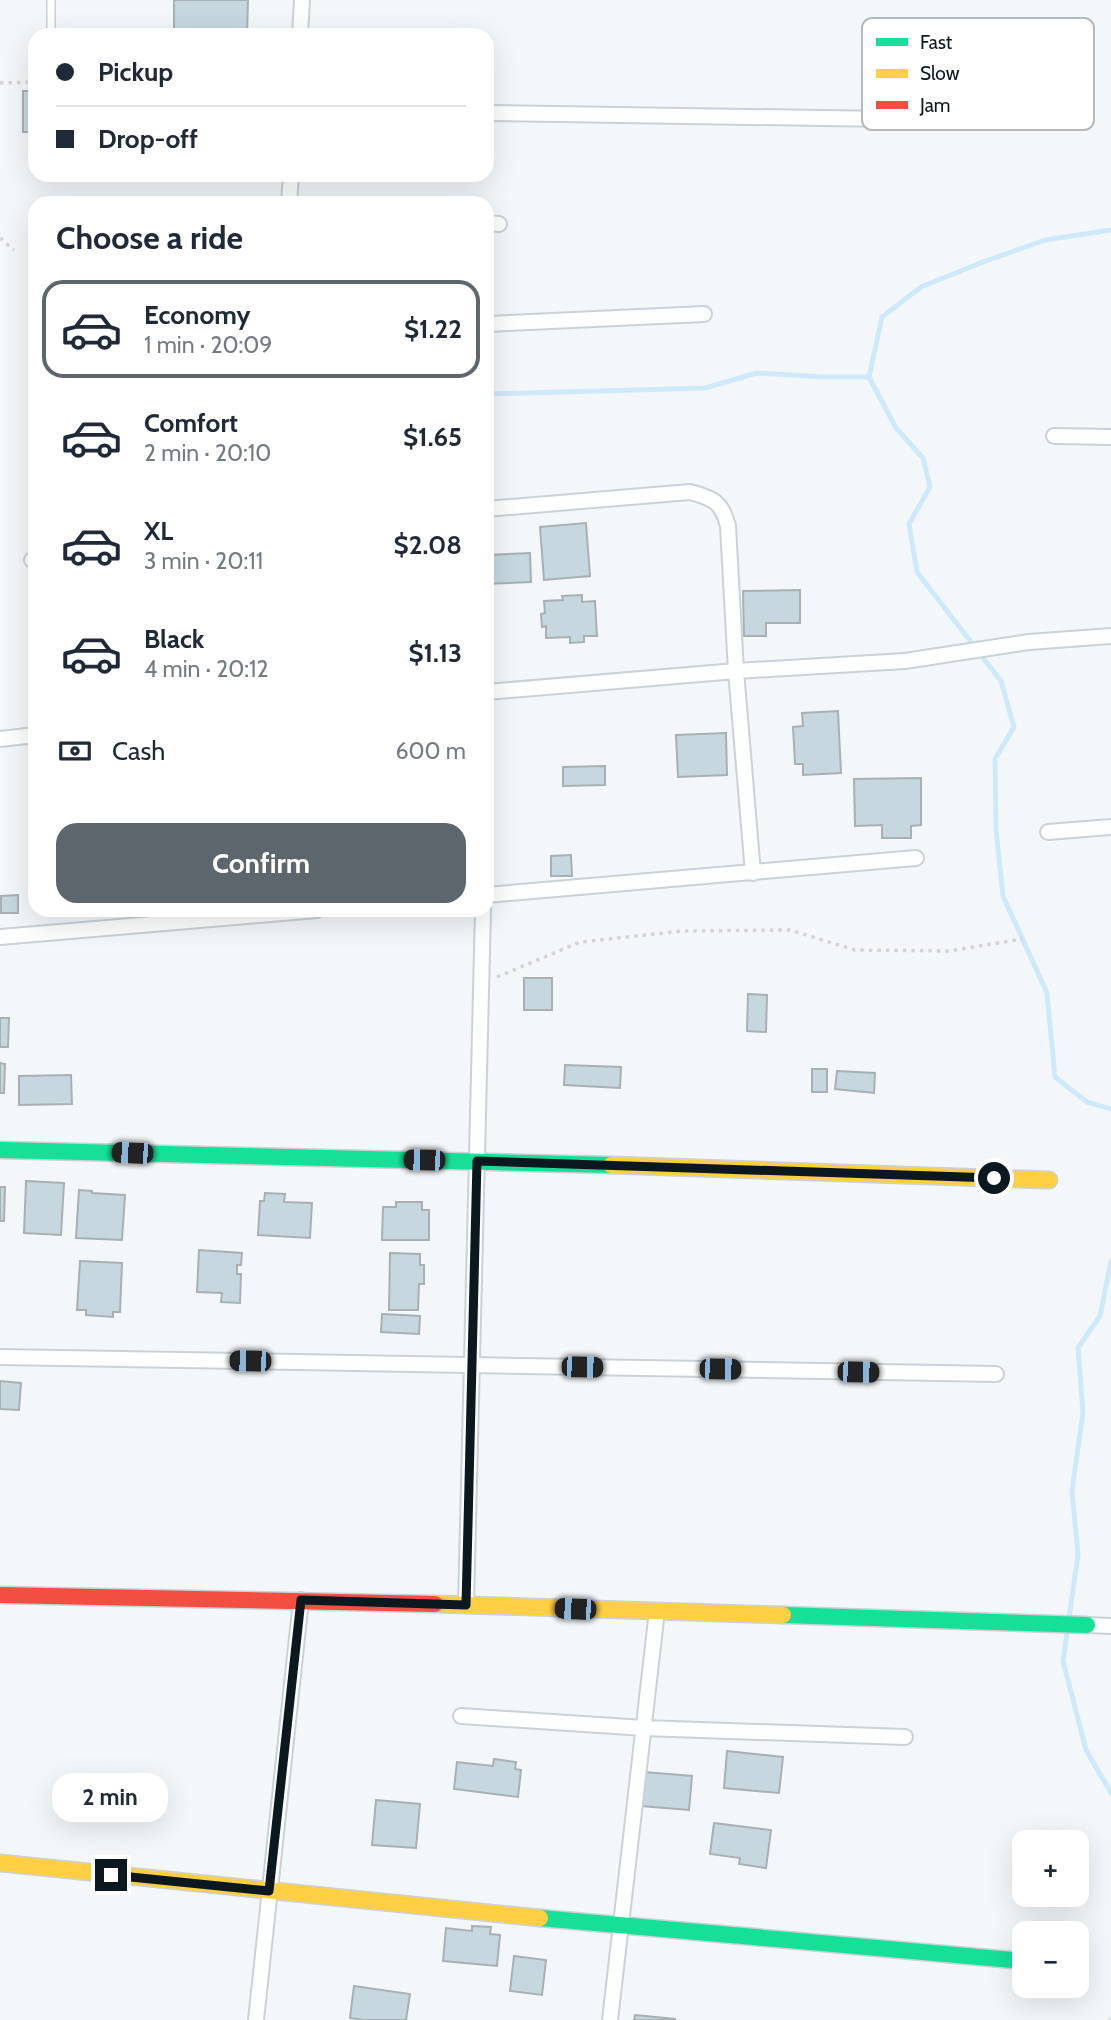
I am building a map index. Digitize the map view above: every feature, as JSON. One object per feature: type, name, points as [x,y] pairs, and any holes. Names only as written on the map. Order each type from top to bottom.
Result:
[{"type":"street","points":[[300,28],[302,0]]},
{"type":"street","points":[[494,113],[862,118]]},
{"type":"street","points":[[494,324],[704,314]]},
{"type":"street","points":[[1054,436],[1111,437]]},
{"type":"street","points":[[494,508],[690,492],[716,502],[725,514],[753,873]]},
{"type":"street","points":[[494,691],[736,671],[905,661],[1029,642],[1111,636]]},
{"type":"street","points":[[0,739],[28,736]]},
{"type":"street","points":[[1048,832],[1111,827]]},
{"type":"street","points":[[494,894],[916,858]]},
{"type":"street","points":[[0,937],[235,917]]},
{"type":"street","points":[[466,1605],[484,917]]},
{"type":"street","points":[[0,1150],[477,1161],[1049,1180]]},
{"type":"street","points":[[0,1357],[996,1374]]},
{"type":"street","points":[[0,1595],[301,1600],[1111,1626]]},
{"type":"street","points":[[256,2020],[301,1600]]},
{"type":"street","points":[[610,2020],[657,1611]]},
{"type":"street","points":[[461,1716],[644,1728],[905,1737]]},
{"type":"street","points":[[0,1863],[620,1926],[1012,1960]]},
{"type":"lane","points":[[51,0],[51,28]]},
{"type":"path","points":[[0,83],[28,82]]},
{"type":"path","points":[[0,238],[14,250]]},
{"type":"path","points":[[482,983],[580,942],[683,931],[790,930],[855,950],[950,951],[1022,939]]},
{"type":"building","points":[[174,0],[248,0],[247,28],[174,28]]},
{"type":"building","points":[[23,91],[28,91],[28,132],[23,132]]},
{"type":"building","points":[[586,523],[590,576],[544,580],[540,527]]},
{"type":"building","points":[[530,553],[531,582],[494,584],[494,555]]},
{"type":"building","points":[[800,590],[800,623],[766,623],[766,636],[744,636],[743,591]]},
{"type":"building","points":[[582,595],[582,602],[595,601],[597,636],[584,636],[584,642],[570,643],[570,637],[546,638],[546,626],[542,627],[541,614],[545,613],[544,601],[563,600],[562,596]]},
{"type":"building","points":[[838,711],[841,773],[803,775],[803,764],[795,764],[793,727],[803,726],[802,713]]},
{"type":"building","points":[[726,733],[727,775],[678,777],[676,735]]},
{"type":"building","points":[[605,766],[605,785],[563,786],[563,767]]},
{"type":"building","points":[[921,778],[921,825],[911,826],[911,838],[882,838],[882,825],[855,826],[854,779]]},
{"type":"building","points":[[571,855],[572,876],[551,876],[551,856]]},
{"type":"building","points":[[18,895],[18,913],[1,913],[1,896]]},
{"type":"building","points":[[524,978],[552,978],[552,1010],[524,1010]]},
{"type":"building","points":[[748,994],[767,995],[766,1032],[747,1031]]},
{"type":"building","points":[[0,1018],[9,1018],[8,1047],[0,1047]]},
{"type":"building","points":[[0,1063],[5,1064],[4,1093],[0,1093]]},
{"type":"building","points":[[565,1065],[621,1067],[620,1088],[564,1085]]},
{"type":"building","points":[[812,1069],[827,1069],[827,1092],[812,1092]]},
{"type":"building","points":[[837,1071],[875,1073],[874,1093],[835,1089]]},
{"type":"building","points":[[71,1075],[72,1104],[19,1105],[19,1076]]},
{"type":"building","points":[[26,1181],[64,1183],[61,1235],[24,1233]]},
{"type":"building","points":[[0,1187],[5,1187],[4,1221],[0,1221]]},
{"type":"building","points":[[79,1190],[125,1195],[122,1240],[76,1238]]},
{"type":"building","points":[[265,1193],[285,1194],[284,1202],[312,1203],[310,1238],[258,1235],[260,1201],[264,1201]]},
{"type":"building","points":[[396,1202],[422,1202],[422,1210],[429,1210],[429,1240],[382,1240],[383,1207],[396,1207]]},
{"type":"building","points":[[199,1250],[242,1253],[241,1265],[237,1265],[237,1274],[241,1274],[240,1303],[221,1302],[222,1293],[197,1292]]},
{"type":"building","points":[[390,1253],[420,1254],[420,1265],[424,1265],[424,1284],[419,1284],[418,1310],[389,1310]]},
{"type":"building","points":[[80,1261],[122,1263],[120,1312],[113,1312],[113,1317],[86,1315],[86,1310],[77,1310]]},
{"type":"building","points":[[382,1314],[420,1316],[419,1334],[381,1332]]},
{"type":"building","points":[[0,1381],[21,1383],[19,1410],[0,1409]]},
{"type":"building","points":[[727,1751],[783,1757],[779,1793],[724,1788]]},
{"type":"building","points":[[494,1759],[516,1762],[515,1769],[521,1770],[518,1797],[454,1789],[457,1762],[493,1766]]},
{"type":"building","points":[[644,1772],[692,1776],[689,1810],[641,1806]]},
{"type":"building","points":[[376,1800],[420,1804],[416,1848],[372,1845]]},
{"type":"building","points":[[714,1823],[771,1830],[766,1868],[739,1864],[740,1858],[710,1854]]},
{"type":"building","points":[[472,1926],[491,1927],[490,1934],[500,1935],[497,1966],[443,1961],[446,1928],[472,1931]]},
{"type":"building","points":[[514,1956],[546,1960],[542,1995],[510,1991]]},
{"type":"building","points":[[354,1986],[410,1994],[406,2020],[350,2018]]},
{"type":"building","points":[[635,2015],[675,2019],[675,2020],[634,2020]]},
{"type":"waterway","points":[[1111,230],[1045,240],[921,287],[882,317],[869,377],[896,428],[923,458],[930,487],[909,524],[917,572],[1001,681],[1014,727],[995,759],[996,830],[1003,896],[1047,993],[1055,1077],[1087,1102],[1111,1109]]},
{"type":"waterway","points":[[494,394],[705,388],[757,373],[869,377]]},
{"type":"waterway","points":[[1111,1261],[1100,1316],[1078,1348],[1083,1412],[1072,1491],[1078,1555],[1063,1661],[1086,1750],[1111,1793]]},
{"type":"traffic: fast","points":[[0,1150],[611,1165]]},
{"type":"traffic: fast","points":[[783,1615],[1087,1625]]},
{"type":"traffic: fast","points":[[540,1918],[1012,1960]]},
{"type":"traffic: slow","points":[[611,1165],[1049,1180]]},
{"type":"traffic: slow","points":[[435,1604],[783,1615]]},
{"type":"traffic: slow","points":[[0,1863],[540,1918]]},
{"type":"traffic: jam","points":[[0,1595],[435,1604]]},
{"type":"route","points":[[111,1875],[269,1891],[301,1600],[466,1605],[477,1161],[994,1178]]}]
